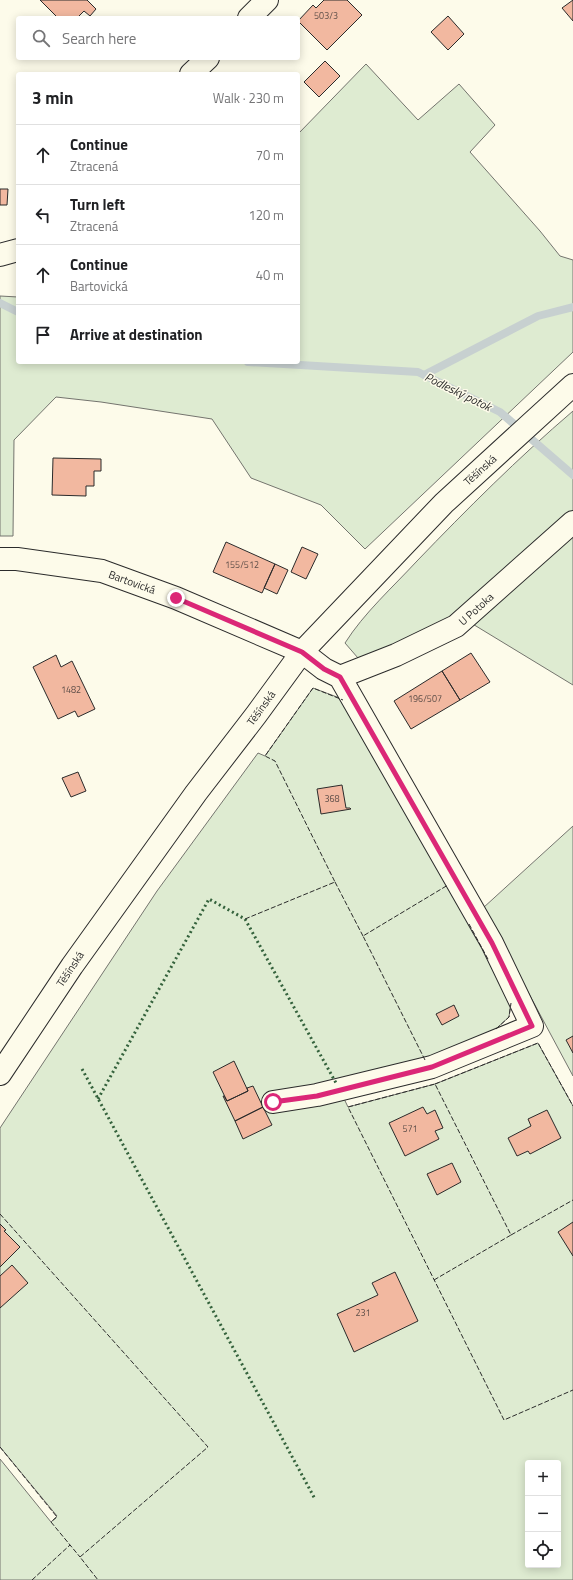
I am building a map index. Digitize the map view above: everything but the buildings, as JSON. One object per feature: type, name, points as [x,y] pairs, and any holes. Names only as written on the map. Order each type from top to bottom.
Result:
[{"type":"street","points":[[251,16],[268,0]]},
{"type":"street","points":[[193,72],[206,60]]},
{"type":"street","points":[[0,255],[16,251]]},
{"type":"street","name":"Těšínská","points":[[0,1074],[72,966],[196,793],[302,652],[444,503],[573,385]]},
{"type":"street","name":"U Potoka","points":[[340,677],[396,655],[456,626],[573,522]]},
{"type":"street","name":"Bartovická","points":[[0,559],[17,559],[102,571],[176,598],[302,652],[324,669],[340,677]]},
{"type":"street","points":[[273,1102],[317,1096],[432,1067],[532,1026],[492,943],[340,677]]},
{"type":"green space","points":[[366,64],[418,120],[459,84],[495,125],[470,152],[540,231],[560,256],[573,260],[573,352],[365,549],[321,505],[251,478],[212,419],[101,402],[56,397],[14,440],[13,536],[0,536],[0,296],[16,297],[16,364],[300,364],[300,132]]},
{"type":"green space","points":[[573,411],[573,515],[455,614],[411,639],[358,658],[345,643],[361,621],[474,503],[532,447]]},
{"type":"green space","points":[[573,532],[573,685],[471,623]]},
{"type":"green space","points":[[313,688],[345,700],[387,773],[511,1001],[509,1017],[487,1037],[427,1064],[337,1084],[348,1107],[435,1084],[538,1043],[573,1106],[573,1580],[0,1580],[0,1459],[51,1522],[57,1516],[0,1447],[0,1128],[157,891],[258,753],[265,756]]},
{"type":"green space","points":[[573,826],[573,1076],[483,908]]},
{"type":"waterway","name":"Podleský potok","points":[[0,303],[16,311]]},
{"type":"waterway","points":[[424,375],[538,316],[573,307]]},
{"type":"waterway","name":"Podleský potok","points":[[282,364],[418,372],[500,412],[573,475]]},
{"type":"hedge","points":[[98,1099],[209,899],[245,919],[336,1083]]},
{"type":"hedge","points":[[82,1069],[315,1499]]},
{"type":"fence","points":[[245,919],[335,882],[275,761],[265,756],[313,688],[343,700]]},
{"type":"fence","points":[[335,882],[363,936]]},
{"type":"fence","points":[[425,1060],[363,936],[448,885]]},
{"type":"fence","points":[[469,924],[489,961]]},
{"type":"fence","points":[[496,1029],[509,1017],[511,1003]]},
{"type":"fence","points":[[435,1084],[538,1043],[573,1106]]},
{"type":"fence","points":[[434,1280],[511,1235],[435,1084],[348,1107],[504,1420],[573,1390]]},
{"type":"fence","points":[[511,1235],[573,1200]]},
{"type":"fence","points":[[0,1214],[208,1447],[80,1557],[98,1580]]},
{"type":"fence","points":[[0,1447],[57,1517],[51,1522],[80,1557]]},
{"type":"fence","points":[[32,1580],[70,1545]]},
{"type":"route","points":[[176,598],[302,652],[324,669],[340,677],[492,943],[532,1026],[432,1067],[317,1096],[273,1102]]}]
